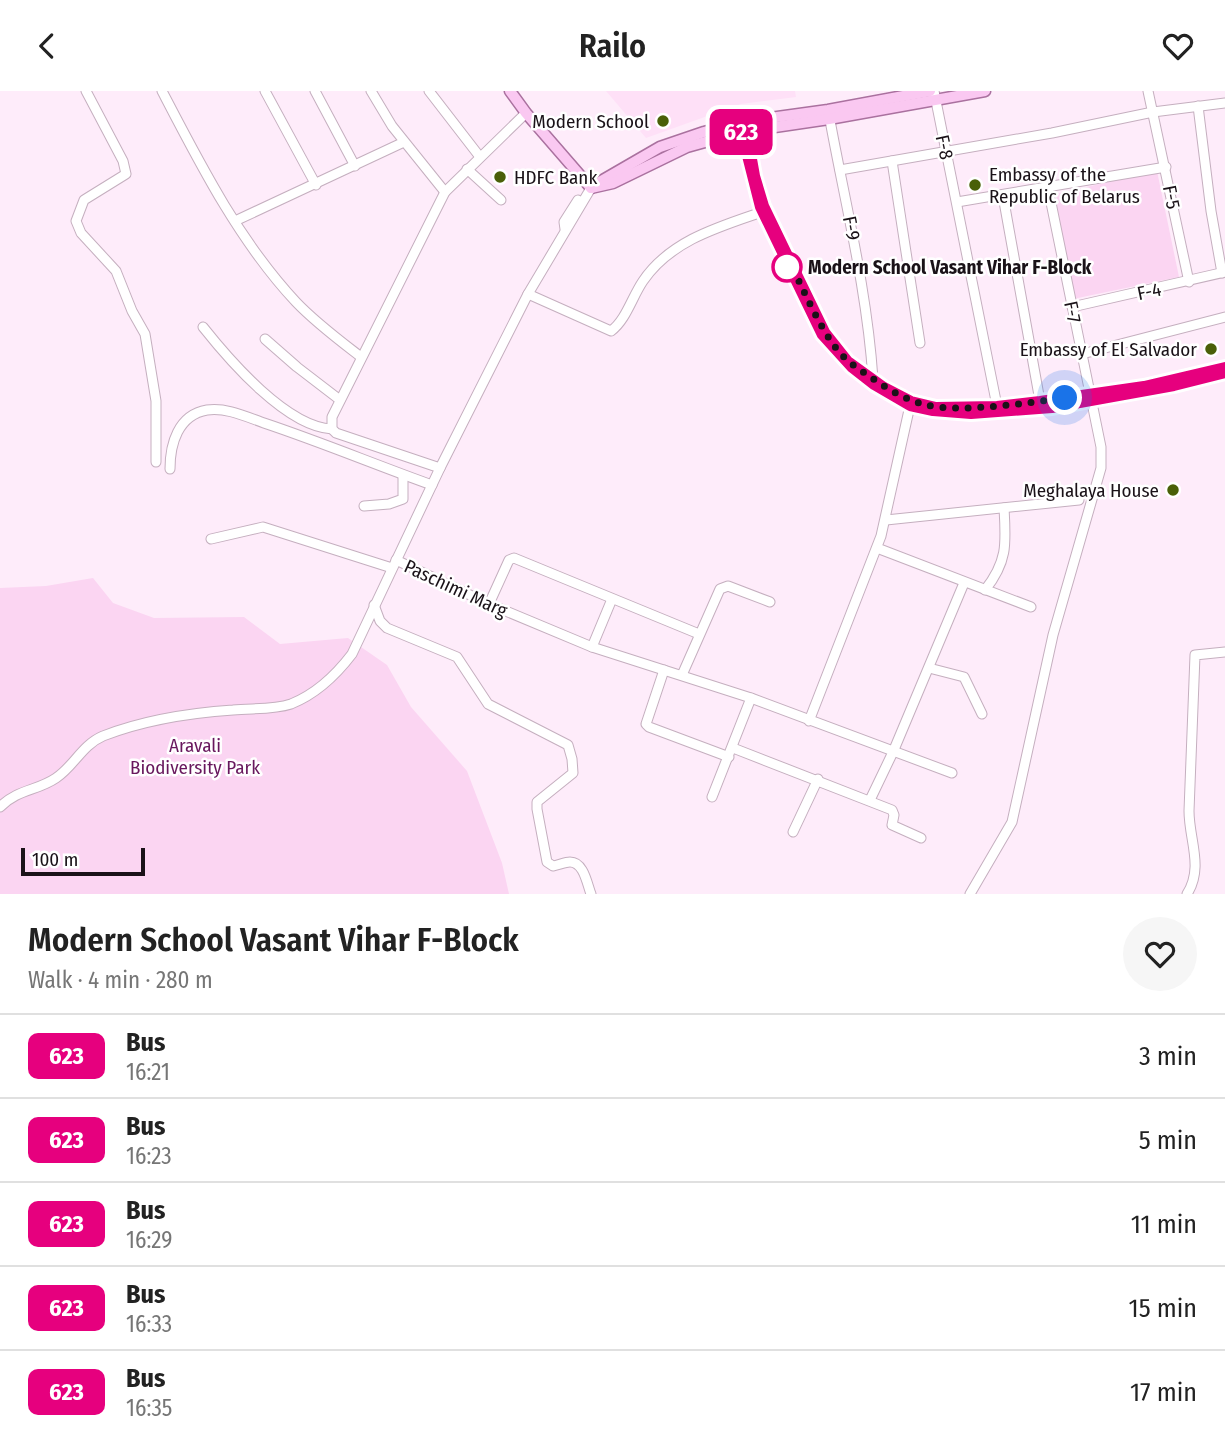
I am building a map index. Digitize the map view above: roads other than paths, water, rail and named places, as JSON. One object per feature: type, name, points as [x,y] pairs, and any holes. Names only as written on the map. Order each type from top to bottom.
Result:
[{"type":"main road","points":[[510,91],[589,186],[660,147],[744,127],[829,115],[933,94],[985,91]]},
{"type":"street","points":[[86,91],[126,171],[124,177],[84,200],[76,221],[81,233],[116,271],[132,311],[145,334],[156,401],[156,462]]},
{"type":"street","points":[[162,91],[218,195],[258,255],[295,300],[361,357]]},
{"type":"street","points":[[265,91],[316,185]]},
{"type":"street","points":[[315,91],[355,166]]},
{"type":"street","points":[[371,91],[404,142],[445,192]]},
{"type":"street","points":[[429,91],[480,157]]},
{"type":"street","name":"F-5","points":[[1148,91],[1189,282]]},
{"type":"street","name":"F-8","points":[[933,94],[997,406]]},
{"type":"street","points":[[840,170],[1153,113],[1225,103]]},
{"type":"street","points":[[1198,106],[1223,273]]},
{"type":"street","points":[[332,429],[332,417],[340,400],[445,192],[526,113]]},
{"type":"street","name":"F-9","points":[[829,115],[852,223],[866,308],[873,379]]},
{"type":"street","points":[[744,127],[751,177],[762,212],[814,321],[843,361],[866,379],[911,403],[933,411],[971,414],[1012,412],[1174,386],[1225,373]]},
{"type":"street","points":[[744,127],[764,206],[820,324],[839,351],[873,379],[911,403],[936,407],[997,406],[1090,398],[1225,367]]},
{"type":"street","points":[[235,221],[404,142]]},
{"type":"street","points":[[892,161],[920,343]]},
{"type":"street","points":[[957,202],[1166,167]]},
{"type":"street","points":[[467,169],[501,200]]},
{"type":"street","name":"Paschimi Marg","points":[[589,186],[564,222],[565,229],[528,294],[394,564],[592,647],[751,698],[952,773]]},
{"type":"street","name":"F-7","points":[[970,894],[1012,823],[1053,635],[1098,478],[1101,447],[1048,188]]},
{"type":"street","points":[[1003,196],[1040,401]]},
{"type":"street","points":[[528,294],[611,331],[618,325],[642,282],[667,254],[699,236],[762,212]]},
{"type":"street","name":"F-4","points":[[1072,307],[1223,273]]},
{"type":"street","points":[[1082,353],[1225,317]]},
{"type":"street","points":[[203,327],[231,361],[274,401],[316,427],[332,429],[342,436],[440,468]]},
{"type":"street","points":[[265,339],[296,367],[340,400]]},
{"type":"street","points":[[809,721],[886,520],[911,403]]},
{"type":"street","points":[[170,469],[172,444],[183,424],[198,413],[216,409],[287,431],[432,485]]},
{"type":"street","points":[[364,506],[389,504],[403,499],[403,475]]},
{"type":"street","points":[[886,520],[1079,500]]},
{"type":"street","points":[[985,590],[1001,567],[1004,557],[1004,508]]},
{"type":"street","points":[[0,807],[19,792],[59,776],[92,741],[125,728],[163,719],[274,707],[299,700],[329,680],[352,654],[394,564],[262,527],[211,539]]},
{"type":"street","points":[[877,548],[1031,607]]},
{"type":"street","points":[[489,604],[512,558],[699,634]]},
{"type":"street","points":[[870,800],[964,583]]},
{"type":"street","points":[[682,675],[717,592],[723,587],[770,602]]},
{"type":"street","points":[[592,647],[612,599]]},
{"type":"street","points":[[374,605],[380,621],[387,628],[457,657],[488,704],[568,745],[573,773],[540,799],[537,809],[547,862],[553,866],[568,862],[577,863],[591,894]]},
{"type":"street","points":[[1187,894],[1193,882],[1196,860],[1190,836],[1189,811],[1195,655],[1225,652]]},
{"type":"street","points":[[929,668],[964,677],[982,714]]},
{"type":"street","points":[[664,670],[646,723],[649,727],[729,757]]},
{"type":"street","points":[[712,797],[751,698]]},
{"type":"street","points":[[733,748],[818,779],[893,811],[892,825],[921,838]]},
{"type":"street","points":[[793,832],[818,779]]},
{"type":"place","name":"Modern School","points":[[663,121]]},
{"type":"place","name":"HDFC Bank","points":[[500,177]]},
{"type":"place","name":"Embassy of the Republic of Belarus","points":[[975,185]]},
{"type":"place","name":"Modern School Vasant Vihar F-Block","points":[[787,267]]},
{"type":"place","name":"Embassy of El Salvador","points":[[1211,349]]},
{"type":"place","name":"Meghalaya House","points":[[1173,490]]},
{"type":"park label","name":"Aravali Biodiversity Park","points":[[195,756]]}]
